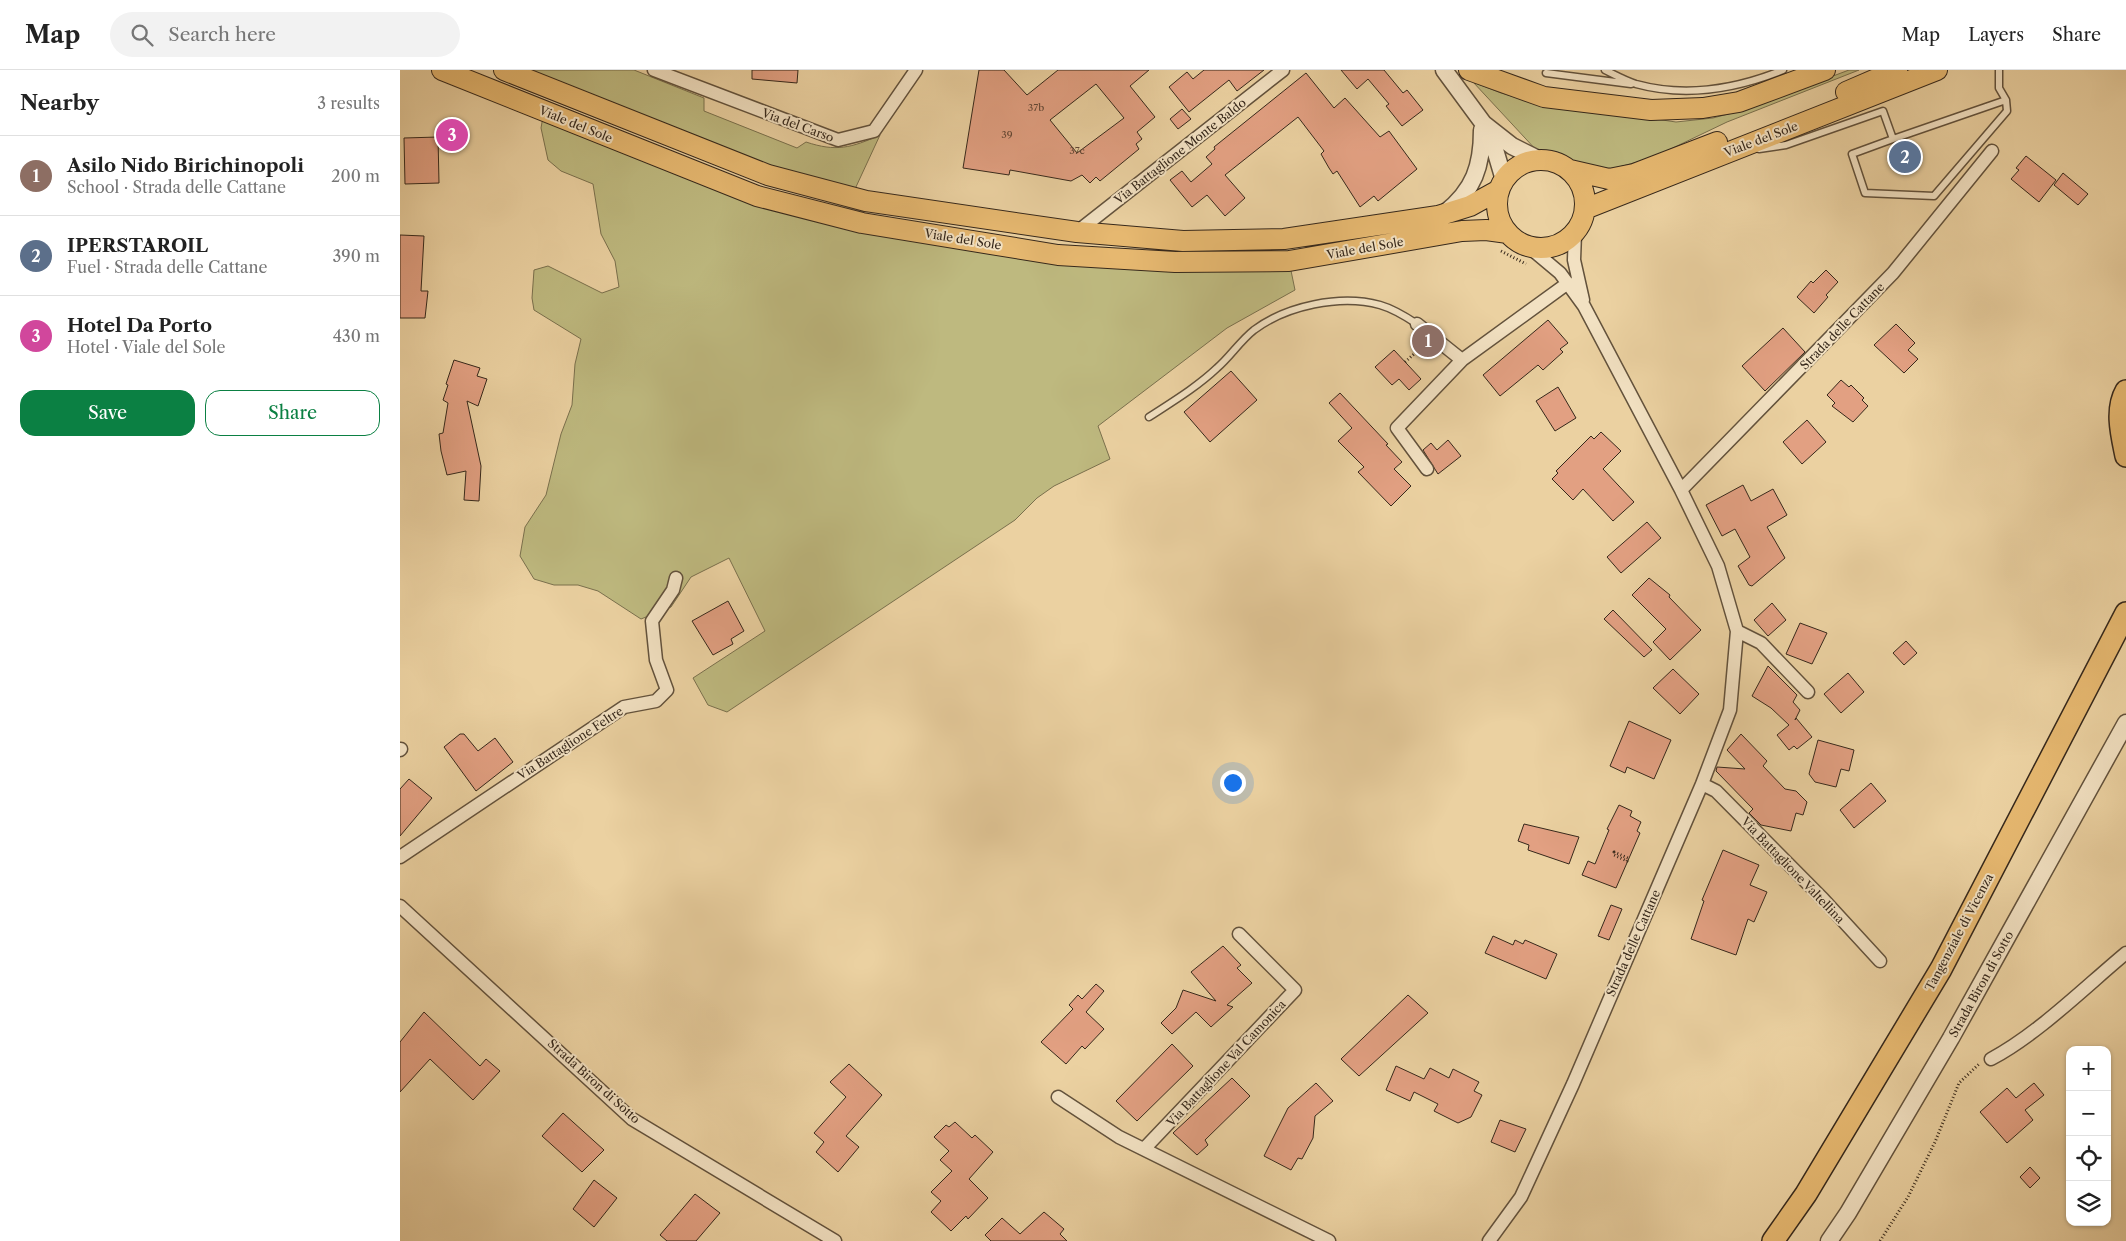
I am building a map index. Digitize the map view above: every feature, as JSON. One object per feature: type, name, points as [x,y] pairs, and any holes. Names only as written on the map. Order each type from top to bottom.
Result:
[{"type":"highway","points":[[2126,391],[2122,398],[2120,427],[2126,456]]},
{"type":"highway","name":"Tangenziale di Vicenza","points":[[1773,1241],[1806,1194],[1941,969],[2126,613]]},
{"type":"main road","name":"Viale del Sole","points":[[442,70],[757,196],[862,223],[1058,255],[1174,262],[1289,261],[1462,231],[1486,230],[1502,241],[1518,242],[1528,256]]},
{"type":"main road","name":"Viale del Sole","points":[[504,70],[768,175],[866,202],[1077,232],[1183,241],[1284,239],[1443,214]]},
{"type":"main road","points":[[1469,70],[1544,97],[1651,110],[1703,108],[1739,102],[1826,70]]},
{"type":"main road","name":"Viale del Sole","points":[[1540,160],[1556,162],[1570,170],[1609,179],[1634,174],[1897,70]]},
{"type":"main road","name":"Viale del Sole","points":[[1585,209],[1937,70]]},
{"type":"main road","points":[[1443,214],[1470,206],[1501,185],[1513,169],[1526,162],[1540,160]]},
{"type":"main road","points":[[1528,256],[1567,240],[1581,224],[1585,209],[1584,192],[1576,176],[1570,170]]},
{"type":"main road","points":[[1501,185],[1497,208],[1502,226],[1502,241]]},
{"type":"street","name":"Via del Carso","points":[[654,70],[838,140],[874,131],[908,85],[916,70]]},
{"type":"street","name":"Via Battaglione Monte Baldo","points":[[1077,232],[1283,70]]},
{"type":"street","points":[[1444,70],[1483,122],[1512,146],[1540,160]]},
{"type":"street","points":[[1483,122],[1496,153],[1501,185]]},
{"type":"street","points":[[1443,214],[1460,200],[1474,178],[1482,151],[1483,122]]},
{"type":"street","name":"Strada delle Cattane","points":[[1681,490],[1893,273],[1992,151]]},
{"type":"street","name":"Strada delle Cattane","points":[[1575,233],[1574,260],[1584,306]]},
{"type":"street","name":"Strada delle Cattane","points":[[1489,1241],[1504,1222],[1525,1188],[1573,1084],[1702,784],[1730,710],[1737,631],[1718,566],[1681,490],[1584,306],[1560,273],[1528,256]]},
{"type":"street","points":[[1427,469],[1397,428],[1462,360],[1568,283]]},
{"type":"street","points":[[1417,324],[1462,360]]},
{"type":"street","name":"Via Battaglione Feltre","points":[[400,857],[624,707],[656,701],[667,690],[656,660],[652,621],[673,590],[676,578]]},
{"type":"street","points":[[1737,631],[1761,643],[1808,692]]},
{"type":"street","name":"Strada Biron di Sotto","points":[[1828,1241],[1848,1213],[1952,1038],[2126,723]]},
{"type":"street","name":"Via Battaglione Valtellina","points":[[1702,784],[1716,791],[1823,899],[1880,960]]},
{"type":"street","name":"Strada Biron di Sotto","points":[[400,906],[632,1118],[836,1241]]},
{"type":"street","name":"Via Battaglione Val Camonica","points":[[1144,1149],[1295,990],[1239,934]]},
{"type":"street","points":[[1991,1059],[2009,1050],[2126,953]]},
{"type":"street","points":[[1058,1097],[1119,1137],[1329,1241]]},
{"type":"lane","points":[[1605,70],[1636,84]]},
{"type":"lane","points":[[1546,73],[1686,92],[1743,85],[1766,73],[1783,70]]},
{"type":"lane","points":[[1999,70],[1999,88],[2006,100],[2007,111],[1934,196],[1865,193],[1852,154],[2006,100]]},
{"type":"lane","points":[[1716,157],[1786,144],[1883,111],[1893,139]]},
{"type":"lane","points":[[1149,417],[1216,369],[1252,331],[1278,314],[1326,303],[1354,302],[1379,305],[1399,312],[1417,324]]},
{"type":"path","points":[[1502,241],[1528,256]]},
{"type":"path","points":[[1405,362],[1433,337]]},
{"type":"path","points":[[1880,1241],[1908,1197],[1936,1142],[1959,1082],[1975,1066],[1991,1059]]},
{"type":"shaded area","points":[[524,70],[634,70],[704,98],[704,111],[797,148],[806,142],[835,148],[852,146],[880,135],[855,189],[741,157]]},
{"type":"shaded area","points":[[1849,70],[1859,70],[1727,122],[1652,158],[1597,173],[1538,152],[1473,82],[1525,100],[1676,122],[1713,118],[1743,110]]},
{"type":"shaded area","points":[[544,111],[757,196],[1058,255],[1289,261],[1295,290],[1227,328],[1098,426],[1110,459],[1054,486],[1037,498],[1015,520],[727,712],[708,705],[693,678],[765,631],[729,558],[691,577],[671,607],[641,619],[598,591],[578,585],[554,585],[534,579],[520,556],[525,527],[546,495],[561,434],[572,405],[575,364],[581,339],[534,310],[532,298],[534,270],[548,266],[602,293],[619,287],[615,261],[601,234],[593,184],[561,171],[548,160],[541,128]]},
{"type":"building","points":[[752,70],[798,70],[797,83],[752,79]]},
{"type":"building","points":[[979,70],[1004,70],[1027,95],[1058,70],[1149,70],[1130,86],[1155,117],[1137,132],[1142,139],[1136,144],[1139,149],[1100,181],[1096,177],[1090,183],[1082,175],[1071,181],[1010,170],[1009,175],[963,168]],"holes":[[[1096,84],[1124,118],[1077,153],[1050,120]]]},
{"type":"building","points":[[1204,70],[1264,70],[1237,91],[1229,80],[1189,112],[1169,87],[1187,72],[1193,79]]},
{"type":"building","points":[[1341,70],[1384,70],[1403,93],[1407,90],[1423,110],[1402,126],[1386,106],[1389,104],[1368,79],[1357,89]]},
{"type":"building","points":[[1306,73],[1334,108],[1345,98],[1380,137],[1389,131],[1417,169],[1378,201],[1374,196],[1360,207],[1337,171],[1333,174],[1321,154],[1324,151],[1298,117],[1225,175],[1245,198],[1225,216],[1207,195],[1192,207],[1170,180],[1182,171],[1191,182],[1212,164],[1206,157],[1215,149],[1214,147]]},
{"type":"building","points":[[1182,109],[1191,119],[1178,129],[1170,119]]},
{"type":"building","points":[[438,137],[439,183],[405,184],[404,138]]},
{"type":"building","points":[[2026,156],[2056,180],[2039,202],[2011,179],[2019,170],[2016,168]]},
{"type":"building","points":[[2063,173],[2088,194],[2078,205],[2054,185]]},
{"type":"building","points":[[400,235],[424,236],[421,291],[428,291],[425,318],[400,318]]},
{"type":"building","points":[[1826,270],[1838,282],[1826,295],[1828,297],[1814,313],[1797,297],[1811,281],[1813,283]]},
{"type":"building","points":[[1548,320],[1568,343],[1560,349],[1563,352],[1543,370],[1538,365],[1500,396],[1483,375]]},
{"type":"building","points":[[1896,324],[1915,343],[1908,350],[1918,359],[1904,373],[1874,345]]},
{"type":"building","points":[[1783,328],[1805,352],[1765,391],[1742,366]]},
{"type":"building","points":[[1394,350],[1421,379],[1409,390],[1399,379],[1392,385],[1375,367]]},
{"type":"building","points":[[454,360],[480,368],[477,376],[487,379],[478,406],[467,401],[481,466],[479,501],[464,500],[466,471],[447,475],[441,451],[439,434],[443,433],[448,403],[443,400]]},
{"type":"building","points":[[1231,371],[1257,400],[1210,442],[1184,412]]},
{"type":"building","points":[[1841,380],[1849,387],[1851,385],[1864,398],[1862,400],[1868,406],[1853,422],[1832,406],[1835,403],[1827,395]]},
{"type":"building","points":[[1558,387],[1576,418],[1555,431],[1536,401]]},
{"type":"building","points":[[1340,393],[1388,444],[1386,445],[1402,462],[1394,469],[1411,486],[1391,506],[1358,472],[1364,467],[1338,441],[1352,428],[1329,403]]},
{"type":"building","points":[[1807,420],[1826,442],[1802,464],[1783,442]]},
{"type":"building","points":[[1601,432],[1621,451],[1603,469],[1634,502],[1613,521],[1583,489],[1573,500],[1552,479],[1558,473],[1556,471],[1591,436],[1594,439]]},
{"type":"building","points":[[1448,440],[1461,456],[1438,474],[1423,450],[1431,443],[1437,450]]},
{"type":"building","points":[[1743,485],[1751,501],[1773,489],[1787,515],[1767,527],[1785,558],[1752,586],[1749,585],[1738,566],[1750,557],[1735,529],[1722,536],[1706,505]]},
{"type":"building","points":[[1647,522],[1661,538],[1621,573],[1607,557]]},
{"type":"building","points":[[1649,578],[1670,595],[1669,597],[1701,630],[1670,660],[1653,642],[1666,629],[1632,595]]},
{"type":"building","points":[[728,601],[744,631],[731,639],[733,644],[713,655],[692,621]]},
{"type":"building","points":[[1772,603],[1786,620],[1768,636],[1754,620]]},
{"type":"building","points":[[1613,610],[1652,650],[1644,657],[1604,619]]},
{"type":"building","points":[[1800,623],[1827,633],[1812,664],[1786,654]]},
{"type":"building","points":[[1906,641],[1917,653],[1904,665],[1893,653]]},
{"type":"building","points":[[1768,666],[1797,695],[1793,702],[1800,710],[1796,718],[1812,737],[1797,749],[1794,746],[1789,750],[1777,735],[1789,725],[1771,708],[1752,696]]},
{"type":"building","points":[[1673,669],[1699,694],[1680,714],[1653,688]]},
{"type":"building","points":[[1848,673],[1864,692],[1841,713],[1824,694]]},
{"type":"building","points":[[1629,721],[1671,740],[1654,779],[1627,767],[1625,773],[1610,766]]},
{"type":"building","points":[[460,734],[464,734],[478,751],[495,738],[513,762],[476,791],[444,747]]},
{"type":"building","points":[[1741,734],[1767,761],[1763,766],[1785,789],[1796,791],[1807,802],[1803,815],[1796,813],[1791,831],[1761,825],[1749,813],[1753,809],[1716,771],[1717,767],[1745,769],[1727,750]]},
{"type":"building","points":[[1818,740],[1854,750],[1849,771],[1841,769],[1836,787],[1815,782],[1809,774]]},
{"type":"building","points":[[409,779],[432,798],[400,836],[400,789]]},
{"type":"building","points":[[1871,783],[1886,801],[1854,828],[1840,810]]},
{"type":"building","points":[[1619,805],[1632,811],[1630,816],[1641,822],[1637,831],[1640,833],[1616,888],[1582,875],[1588,861],[1595,864],[1609,830],[1607,829]]},
{"type":"building","points":[[1524,824],[1579,837],[1569,864],[1528,850],[1529,845],[1518,841]]},
{"type":"building","points":[[1723,850],[1759,865],[1750,885],[1767,892],[1754,922],[1748,919],[1736,955],[1691,939],[1704,901],[1702,900]]},
{"type":"building","points":[[1611,905],[1622,909],[1609,940],[1598,936]]},
{"type":"building","points":[[1493,936],[1513,945],[1515,940],[1523,944],[1525,940],[1557,954],[1546,979],[1485,953]]},
{"type":"building","points":[[1223,946],[1241,965],[1237,968],[1252,983],[1227,1005],[1233,1007],[1211,1027],[1196,1012],[1172,1034],[1161,1023],[1176,1008],[1183,990],[1216,1001],[1191,972]]},
{"type":"building","points":[[1096,984],[1104,991],[1086,1012],[1104,1029],[1085,1049],[1082,1046],[1066,1064],[1041,1042],[1073,1009],[1069,1005],[1078,995],[1082,999]]},
{"type":"building","points":[[1408,995],[1428,1013],[1359,1076],[1341,1059]]},
{"type":"building","points":[[424,1012],[480,1066],[486,1059],[500,1071],[473,1100],[430,1059],[400,1092],[400,1042]]},
{"type":"building","points":[[1172,1044],[1193,1066],[1137,1121],[1116,1101]]},
{"type":"building","points":[[849,1064],[882,1095],[846,1136],[859,1147],[838,1172],[816,1152],[824,1142],[814,1133],[846,1097],[830,1082]]},
{"type":"building","points":[[1396,1066],[1424,1079],[1430,1068],[1449,1078],[1453,1069],[1479,1082],[1474,1091],[1482,1095],[1471,1117],[1458,1123],[1434,1111],[1438,1104],[1414,1092],[1410,1101],[1386,1090]]},
{"type":"building","points":[[1232,1078],[1250,1096],[1205,1140],[1208,1145],[1197,1155],[1173,1133]]},
{"type":"building","points":[[1316,1083],[1333,1101],[1315,1116],[1313,1138],[1302,1159],[1298,1158],[1291,1170],[1264,1156],[1288,1108]]},
{"type":"building","points":[[2034,1083],[2044,1095],[2025,1110],[2033,1120],[2007,1143],[1980,1112],[2007,1088],[2016,1098]]},
{"type":"building","points":[[563,1113],[604,1150],[582,1172],[542,1136]]},
{"type":"building","points":[[1500,1120],[1526,1129],[1515,1152],[1491,1142]]},
{"type":"building","points":[[955,1122],[972,1138],[975,1135],[993,1152],[969,1179],[988,1198],[968,1219],[966,1216],[951,1231],[931,1212],[941,1201],[931,1192],[952,1171],[940,1160],[949,1151],[934,1137],[946,1125],[949,1127]]},
{"type":"building","points":[[2030,1167],[2040,1178],[2030,1188],[2020,1177]]},
{"type":"building","points":[[594,1180],[617,1198],[594,1227],[573,1209]]},
{"type":"building","points":[[695,1194],[720,1213],[696,1241],[667,1241],[660,1235]]},
{"type":"building","points":[[1044,1212],[1064,1229],[1060,1234],[1067,1241],[991,1241],[985,1235],[1002,1218],[1020,1234]]},
{"type":"place","name":"Hotel Da Porto","points":[[452,135]]},
{"type":"place","name":"IPERSTAROIL","points":[[1905,157]]},
{"type":"place","name":"Asilo Nido Birichinopoli","points":[[1428,341]]}]
